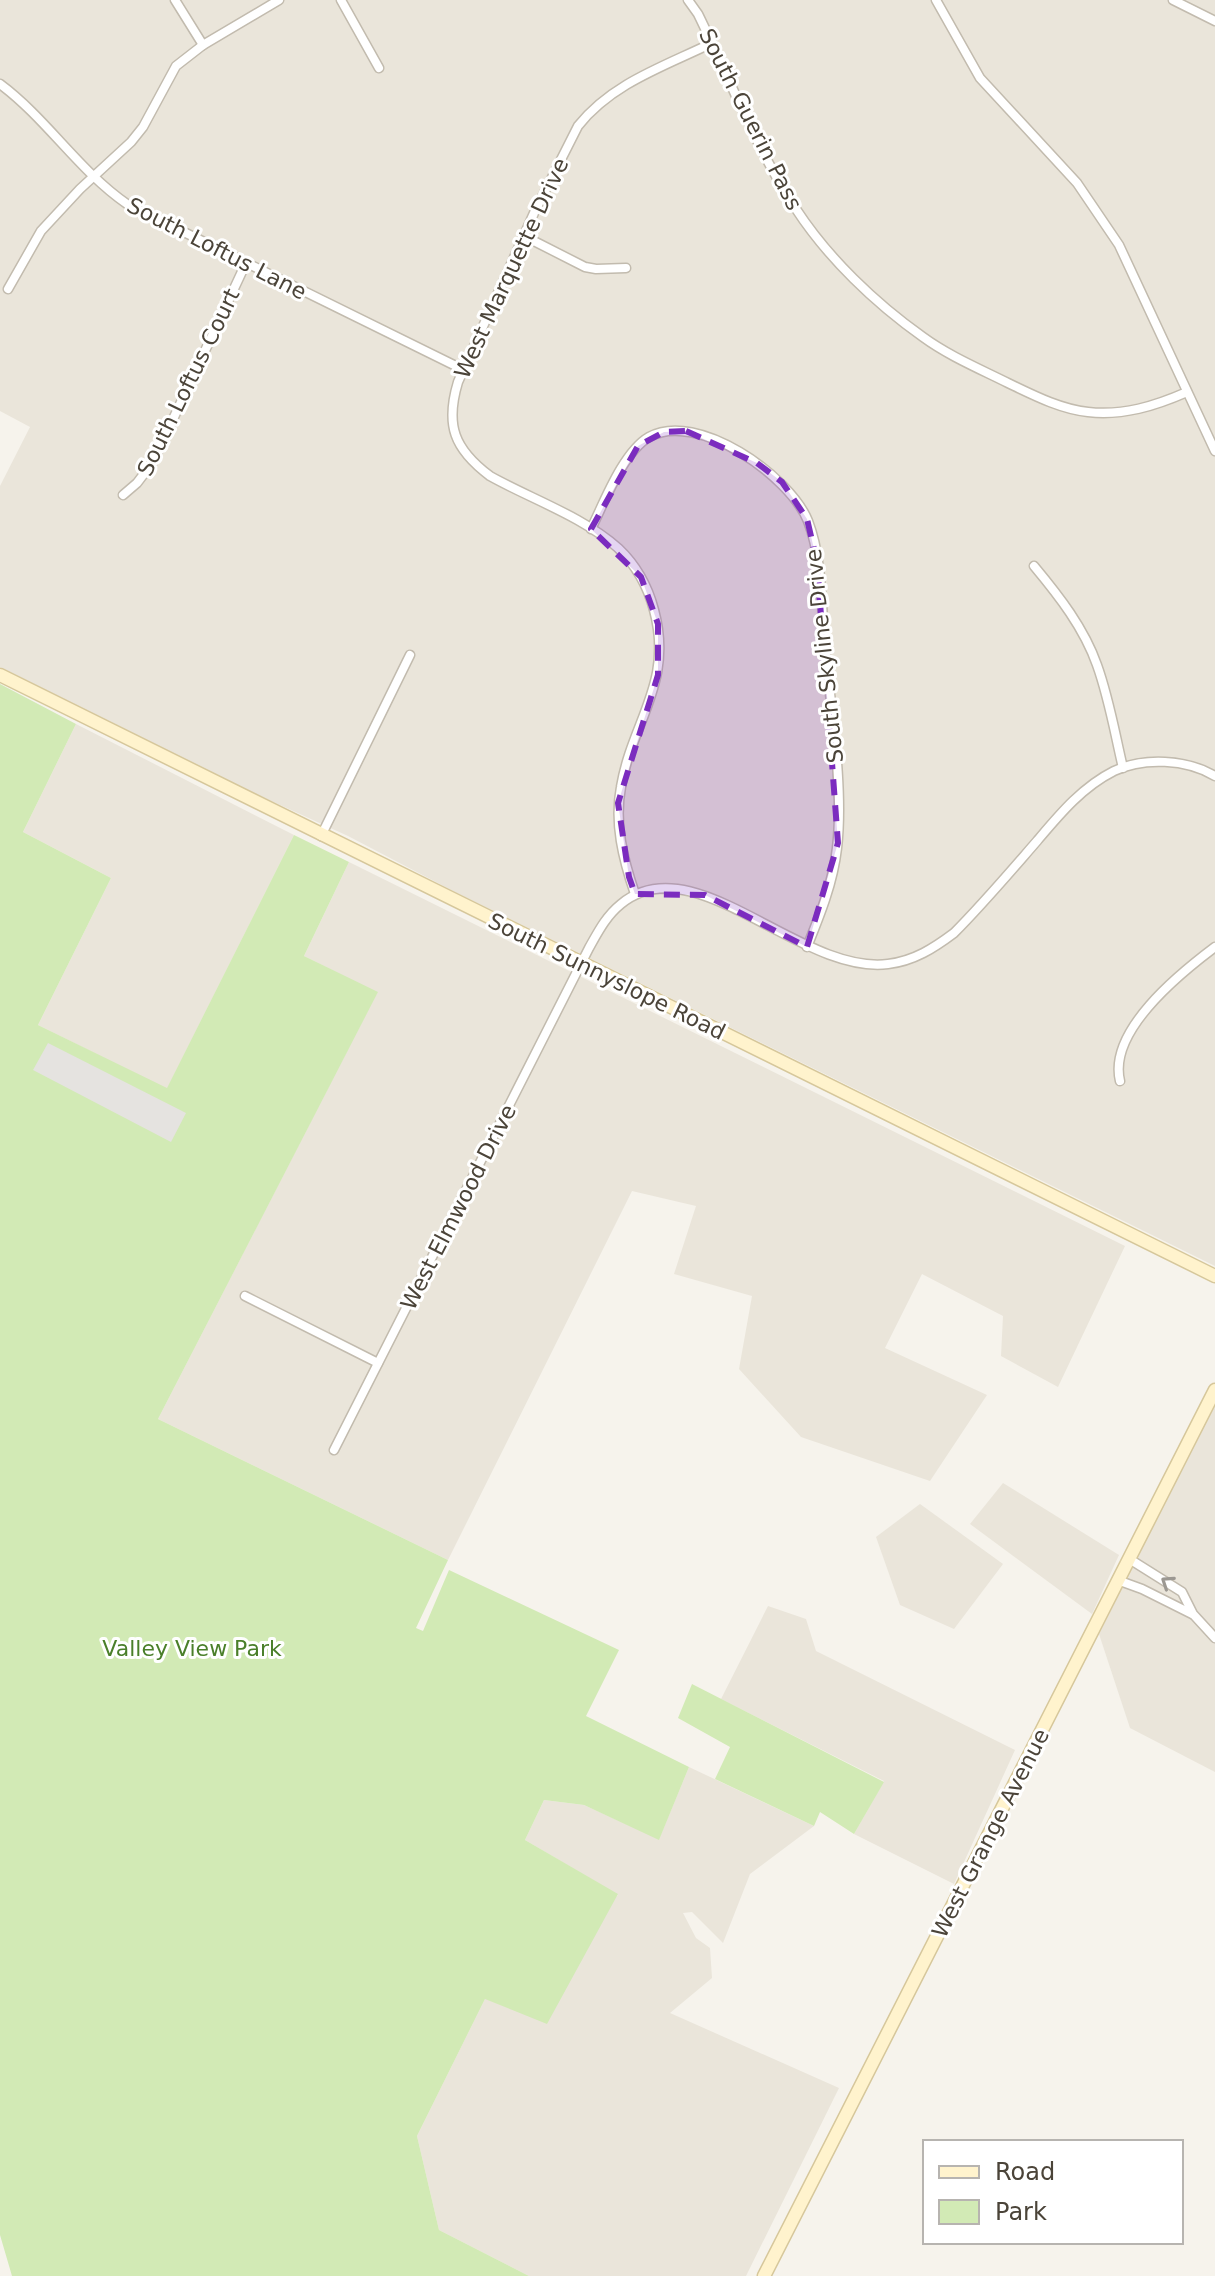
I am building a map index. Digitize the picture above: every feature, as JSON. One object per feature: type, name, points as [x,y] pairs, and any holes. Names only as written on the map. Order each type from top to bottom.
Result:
[{"type":"street","points":[[175,0],[203,45]]},
{"type":"street","points":[[8,289],[41,231],[137,135],[176,66],[203,45],[279,0]]},
{"type":"street","points":[[341,0],[379,68]]},
{"type":"street","name":"South Guerin Pass","points":[[688,0],[712,43],[761,148],[796,210],[857,281],[923,337],[1036,396],[1078,410],[1133,411],[1187,392]]},
{"type":"street","points":[[936,0],[980,78],[1077,183],[1119,245],[1215,451]]},
{"type":"street","points":[[1173,0],[1215,21]]},
{"type":"street","name":"West Marquette Drive","points":[[635,894],[622,849],[618,803],[626,763],[658,675],[660,648],[658,624],[641,577],[618,549],[591,529],[490,476],[463,452],[451,419],[453,399],[464,370],[524,236],[569,142],[588,114],[617,89],[712,43]]},
{"type":"street","name":"South Loftus Lane","points":[[0,84],[40,119],[104,188],[127,204],[464,370]]},
{"type":"street","points":[[524,236],[585,267],[626,268]]},
{"type":"street","name":"South Loftus Court","points":[[123,495],[153,462],[246,263]]},
{"type":"street","name":"South Skyline Drive","points":[[591,529],[638,446],[649,437],[664,432],[686,431],[706,437],[757,463],[782,482],[807,519],[817,562],[838,803],[838,843],[832,877],[807,947]]},
{"type":"street","points":[[1034,566],[1063,602],[1086,640],[1104,688],[1123,768]]},
{"type":"street","points":[[321,836],[410,655]]},
{"type":"street","name":"South Sunnyslope Road","points":[[0,675],[1215,1276]]},
{"type":"street","points":[[635,894],[662,888],[690,890],[840,960],[888,964],[921,955],[954,933],[1066,808],[1101,778],[1123,768],[1155,762],[1175,763],[1215,776]]},
{"type":"street","name":"West Elmwood Drive","points":[[334,1450],[581,963],[610,914],[635,894]]},
{"type":"street","points":[[1120,1081],[1118,1060],[1132,1030],[1171,984],[1215,947]]},
{"type":"street","points":[[245,1296],[378,1363]]},
{"type":"street","name":"West Grange Avenue","points":[[764,2276],[1215,1390]]},
{"type":"street","points":[[1131,1560],[1182,1592],[1193,1614],[1215,1638]]},
{"type":"street","points":[[1120,1581],[1193,1614]]},
{"type":"highlighted area","points":[[686,431],[757,463],[782,482],[807,519],[817,562],[838,843],[807,947],[705,895],[635,894],[629,877],[618,803],[658,675],[658,624],[641,577],[591,529],[638,446],[664,432]]},
{"type":"shaded area","points":[[0,0],[1215,0],[1215,1266],[0,667],[0,486],[30,427],[0,411]]},
{"type":"shaded area","points":[[76,724],[294,835],[167,1089],[38,1025],[111,878],[23,832]]},
{"type":"shaded area","points":[[349,862],[1125,1246],[1058,1387],[1001,1356],[1003,1316],[922,1274],[885,1348],[987,1395],[930,1481],[801,1437],[739,1369],[752,1296],[674,1274],[696,1206],[632,1191],[448,1560],[158,1419],[377,993],[304,956]]},
{"type":"shaded area","points":[[48,1043],[186,1113],[171,1142],[33,1070]]},
{"type":"shaded area","points":[[1215,1402],[1215,1772],[1130,1728],[1099,1634]]},
{"type":"shaded area","points":[[1003,1483],[1119,1555],[1092,1614],[970,1524]]},
{"type":"shaded area","points":[[920,1504],[1003,1564],[954,1629],[900,1605],[876,1537]]},
{"type":"shaded area","points":[[768,1606],[806,1619],[816,1651],[1015,1750],[954,1884],[854,1834],[884,1781],[721,1699]]},
{"type":"shaded area","points":[[689,1767],[814,1826],[750,1874],[723,1943],[692,1912],[683,1913],[696,1938],[710,1948],[712,1978],[670,2013],[839,2088],[746,2276],[529,2276],[439,2230],[417,2136],[485,1999],[618,1895],[525,1840],[544,1800],[584,1805],[659,1839]]},
{"type":"green space","name":"Valley View Park","points":[[0,684],[76,724],[23,832],[111,878],[38,1025],[167,1088],[294,835],[349,862],[304,956],[378,992],[158,1419],[448,1560],[416,1628],[423,1631],[449,1570],[619,1650],[586,1716],[689,1767],[659,1840],[584,1805],[544,1800],[525,1840],[618,1894],[547,2024],[485,1999],[417,2136],[439,2230],[529,2276],[12,2276],[0,2235]]},
{"type":"green space","points":[[692,1684],[884,1782],[854,1834],[820,1812],[814,1826],[715,1779],[730,1747],[678,1718]]}]
